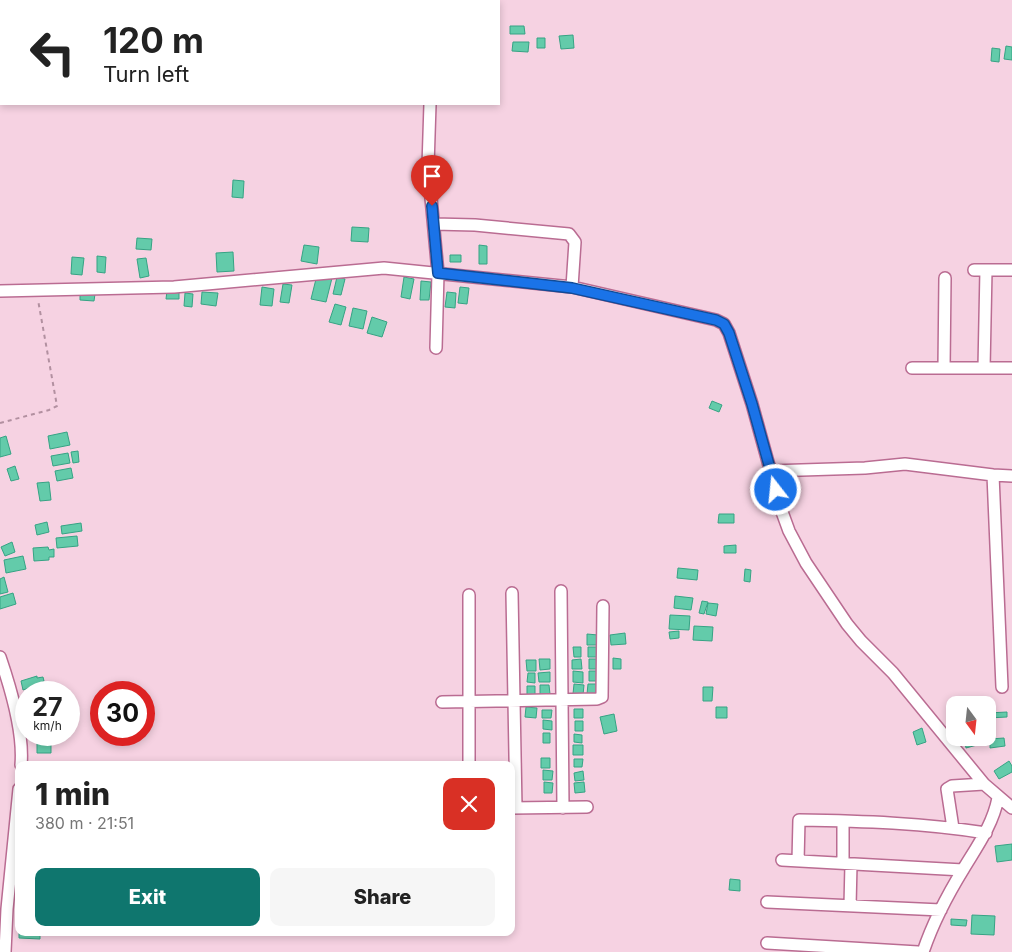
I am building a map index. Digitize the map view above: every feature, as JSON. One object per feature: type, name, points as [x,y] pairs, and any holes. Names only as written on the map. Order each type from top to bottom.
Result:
[{"type":"street","points":[[430,105],[428,166],[438,273],[436,348]]},
{"type":"street","points":[[434,224],[475,224],[568,234],[575,242],[572,288]]},
{"type":"street","points":[[0,291],[200,286],[384,268],[572,288],[716,320],[724,324],[729,333],[752,404],[789,531],[806,563],[847,624],[861,641],[892,674],[984,784],[998,798],[1012,808]]},
{"type":"street","points":[[974,270],[1012,270]]},
{"type":"street","points":[[984,368],[986,270]]},
{"type":"street","points":[[944,368],[945,278]]},
{"type":"street","points":[[912,368],[1012,368]]},
{"type":"street","points":[[770,471],[865,468],[905,464],[1012,476]]},
{"type":"street","points":[[993,475],[1002,687]]},
{"type":"street","points":[[561,591],[563,808]]},
{"type":"street","points":[[512,593],[513,761]]},
{"type":"street","points":[[469,595],[469,761]]},
{"type":"street","points":[[442,702],[598,699],[602,696],[603,606]]},
{"type":"street","points":[[0,657],[14,702],[21,736],[21,761]]},
{"type":"street","points":[[953,828],[947,789],[952,786],[984,784]]},
{"type":"street","points":[[924,952],[930,930],[986,833],[995,813],[998,798]]},
{"type":"street","points":[[515,808],[587,807]]},
{"type":"street","points":[[798,861],[799,820],[953,828],[986,833]]},
{"type":"street","points":[[843,821],[850,906]]},
{"type":"street","points":[[5,952],[15,829]]},
{"type":"street","points":[[782,860],[963,870]]},
{"type":"street","points":[[767,902],[941,910]]},
{"type":"street","points":[[767,943],[918,952]]},
{"type":"path","points":[[0,423],[49,410],[57,406],[36,291]]},
{"type":"building","points":[[510,26],[524,26],[525,34],[510,34]]},
{"type":"building","points":[[573,35],[574,48],[561,49],[559,36]]},
{"type":"building","points":[[537,38],[545,38],[545,48],[537,48]]},
{"type":"building","points":[[513,42],[529,42],[528,52],[512,51]]},
{"type":"building","points":[[1006,46],[1012,47],[1012,60],[1004,59]]},
{"type":"building","points":[[992,48],[1000,49],[999,62],[991,61]]},
{"type":"building","points":[[233,180],[244,181],[243,198],[232,197]]},
{"type":"building","points":[[352,227],[369,228],[368,242],[351,241]]},
{"type":"building","points":[[137,238],[152,239],[151,250],[136,249]]},
{"type":"building","points":[[304,245],[319,247],[317,264],[301,261]]},
{"type":"building","points":[[479,245],[487,246],[487,264],[479,264]]},
{"type":"building","points":[[233,252],[234,271],[217,272],[216,253]]},
{"type":"building","points":[[450,255],[461,255],[461,262],[450,262]]},
{"type":"building","points":[[97,256],[106,257],[105,273],[97,272]]},
{"type":"building","points":[[72,257],[84,258],[82,275],[71,274]]},
{"type":"building","points":[[146,258],[149,276],[140,278],[137,259]]},
{"type":"building","points":[[317,275],[332,278],[326,302],[311,299]]},
{"type":"building","points":[[337,277],[345,279],[341,295],[333,294]]},
{"type":"building","points":[[404,277],[414,279],[410,299],[401,297]]},
{"type":"building","points":[[421,281],[431,282],[429,300],[420,300]]},
{"type":"building","points":[[283,284],[292,285],[289,303],[280,302]]},
{"type":"building","points":[[262,287],[274,289],[272,306],[260,305]]},
{"type":"building","points":[[460,287],[469,288],[467,304],[458,303]]},
{"type":"building","points":[[167,291],[179,291],[179,299],[166,299]]},
{"type":"building","points":[[202,292],[218,293],[216,306],[201,304]]},
{"type":"building","points":[[447,292],[456,293],[455,308],[445,307]]},
{"type":"building","points":[[185,293],[193,294],[192,307],[184,306]]},
{"type":"building","points":[[80,294],[95,294],[94,301],[80,300]]},
{"type":"building","points":[[335,304],[346,307],[341,325],[329,322]]},
{"type":"building","points":[[353,308],[367,311],[363,329],[349,326]]},
{"type":"building","points":[[372,317],[387,322],[382,337],[367,333]]},
{"type":"building","points":[[712,401],[722,405],[719,412],[709,408]]},
{"type":"building","points":[[67,432],[70,445],[50,449],[48,436]]},
{"type":"building","points":[[6,436],[11,454],[0,457],[0,438]]},
{"type":"building","points":[[78,451],[79,462],[73,463],[71,452]]},
{"type":"building","points":[[68,453],[70,463],[53,466],[51,456]]},
{"type":"building","points":[[15,466],[19,479],[11,481],[7,469]]},
{"type":"building","points":[[71,468],[73,478],[57,481],[55,471]]},
{"type":"building","points":[[49,482],[51,500],[40,501],[37,483]]},
{"type":"building","points":[[719,514],[734,514],[734,523],[718,523]]},
{"type":"building","points":[[47,522],[49,532],[37,535],[35,525]]},
{"type":"building","points":[[81,523],[82,531],[62,534],[61,526]]},
{"type":"building","points":[[77,536],[78,546],[57,548],[56,538]]},
{"type":"building","points":[[12,542],[15,552],[5,556],[1,547]]},
{"type":"building","points":[[736,545],[736,553],[724,553],[724,546]]},
{"type":"building","points":[[48,547],[49,550],[54,549],[54,557],[49,557],[49,560],[34,561],[33,548]]},
{"type":"building","points":[[23,556],[26,569],[6,573],[4,560]]},
{"type":"building","points":[[678,568],[698,570],[697,580],[677,578]]},
{"type":"building","points":[[745,569],[751,570],[750,582],[744,581]]},
{"type":"building","points":[[4,577],[8,592],[0,594],[0,579]]},
{"type":"building","points":[[13,593],[16,604],[0,609],[0,597]]},
{"type":"building","points":[[675,596],[693,598],[691,610],[674,608]]},
{"type":"building","points":[[702,601],[708,602],[704,614],[699,613]]},
{"type":"building","points":[[708,603],[718,604],[716,616],[706,614]]},
{"type":"building","points":[[670,615],[690,616],[689,630],[669,629]]},
{"type":"building","points":[[694,626],[713,627],[712,641],[693,640]]},
{"type":"building","points":[[679,631],[679,638],[670,639],[669,632]]},
{"type":"building","points":[[625,633],[626,644],[611,645],[610,635]]},
{"type":"building","points":[[587,634],[598,635],[598,645],[587,645]]},
{"type":"building","points":[[573,647],[581,647],[581,657],[574,657]]},
{"type":"building","points":[[588,647],[599,647],[598,657],[588,657]]},
{"type":"building","points":[[613,658],[621,659],[621,669],[613,669]]},
{"type":"building","points":[[539,659],[550,659],[550,669],[540,670]]},
{"type":"building","points":[[581,659],[582,669],[572,669],[572,660]]},
{"type":"building","points":[[589,659],[599,659],[599,669],[589,669]]},
{"type":"building","points":[[526,660],[536,660],[536,671],[527,671]]},
{"type":"building","points":[[573,671],[583,672],[583,683],[573,682]]},
{"type":"building","points":[[589,671],[597,671],[597,681],[589,681]]},
{"type":"building","points":[[550,672],[550,682],[539,682],[538,673]]},
{"type":"building","points":[[528,673],[535,673],[535,683],[527,682]]},
{"type":"building","points":[[37,676],[37,678],[43,677],[44,681],[21,681]]},
{"type":"building","points":[[574,684],[584,685],[583,695],[573,694]]},
{"type":"building","points":[[588,684],[599,684],[599,694],[587,694]]},
{"type":"building","points":[[540,685],[549,685],[550,694],[540,695]]},
{"type":"building","points":[[527,686],[535,686],[535,695],[527,695]]},
{"type":"building","points":[[703,687],[713,687],[712,701],[703,701]]},
{"type":"building","points":[[526,707],[537,708],[536,718],[525,717]]},
{"type":"building","points":[[716,707],[727,707],[727,718],[716,718]]},
{"type":"building","points":[[574,709],[583,709],[583,718],[574,718]]},
{"type":"building","points":[[542,710],[552,710],[551,718],[542,718]]},
{"type":"building","points":[[1007,712],[1007,717],[996,718],[996,713]]},
{"type":"building","points":[[614,714],[617,731],[604,734],[600,717]]},
{"type":"building","points":[[543,720],[552,721],[552,730],[543,729]]},
{"type":"building","points":[[575,721],[583,721],[583,731],[575,731]]},
{"type":"building","points":[[922,728],[926,742],[917,745],[913,732]]},
{"type":"building","points":[[543,733],[550,733],[550,743],[543,743]]},
{"type":"building","points":[[574,734],[582,735],[582,743],[574,742]]},
{"type":"building","points":[[1004,738],[1005,746],[990,748],[990,746],[996,746],[996,739]]},
{"type":"building","points":[[573,745],[583,745],[583,755],[573,755]]},
{"type":"building","points":[[37,746],[51,746],[51,753],[37,753]]},
{"type":"building","points":[[541,758],[550,758],[550,768],[541,768]]},
{"type":"building","points":[[574,759],[583,759],[582,767],[574,767]]},
{"type":"building","points":[[1009,761],[1012,766],[1012,772],[999,779],[994,771]]},
{"type":"building","points":[[543,770],[553,771],[552,780],[543,780]]},
{"type":"building","points":[[583,771],[584,780],[575,781],[574,773]]},
{"type":"building","points":[[544,782],[553,783],[552,793],[544,793]]},
{"type":"building","points":[[584,782],[585,792],[575,793],[574,783]]},
{"type":"building","points":[[1012,844],[1012,860],[997,862],[995,846]]},
{"type":"building","points":[[730,879],[740,880],[740,891],[729,890]]},
{"type":"building","points":[[972,915],[995,916],[994,935],[971,934]]},
{"type":"building","points":[[951,919],[967,920],[966,926],[951,925]]},
{"type":"building","points":[[19,936],[40,936],[40,939],[19,938]]},
{"type":"route","points":[[432,206],[438,273],[572,288],[716,320],[724,324],[729,333],[752,404],[776,490]]}]
